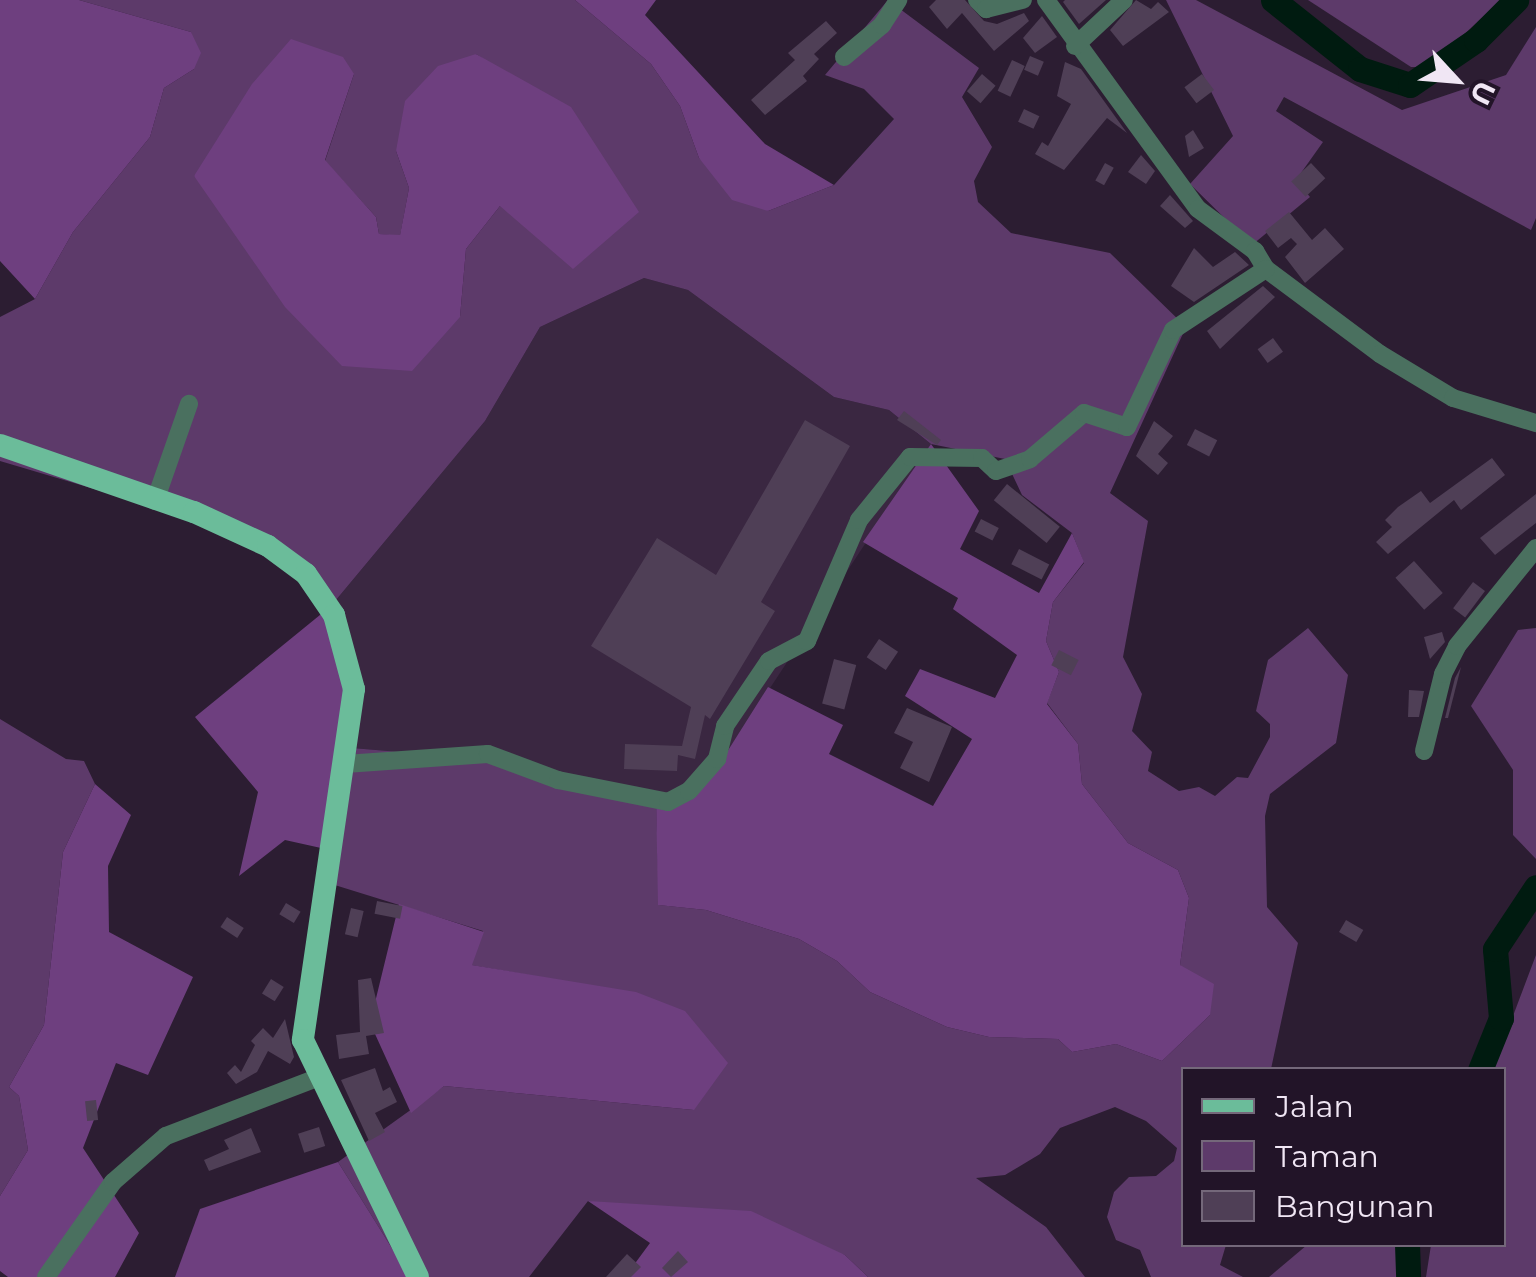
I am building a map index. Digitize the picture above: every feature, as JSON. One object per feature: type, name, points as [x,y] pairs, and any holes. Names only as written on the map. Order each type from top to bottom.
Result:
[{"type":"main road","points":[[0,445],[268,546],[320,590],[334,615],[354,689],[303,1040],[316,1078],[334,1099],[374,1194],[418,1277]]},
{"type":"street","points":[[844,57],[882,25],[898,0]]},
{"type":"street","points":[[977,0],[986,9],[1023,0]]},
{"type":"street","points":[[1046,0],[1075,46],[1198,209],[1255,251],[1266,269],[1380,354],[1452,398],[1536,422]]},
{"type":"street","points":[[1075,46],[1124,0]]},
{"type":"street","points":[[345,764],[488,754],[558,780],[668,802],[689,790],[717,759],[725,726],[769,660],[808,641],[831,572],[858,520],[910,457],[982,458],[996,470],[1030,459],[1084,414],[1127,427],[1173,330],[1266,269]]},
{"type":"street","points":[[154,501],[189,404]]},
{"type":"street","points":[[1424,752],[1442,674],[1457,646],[1536,548]]},
{"type":"street","points":[[46,1277],[113,1182],[166,1136],[316,1078]]},
{"type":"shaded area","points":[[0,0],[79,0],[191,32],[201,53],[194,69],[164,88],[150,137],[73,232],[35,299],[0,261]]},
{"type":"shaded area","points":[[575,0],[656,0],[645,15],[765,144],[834,185],[768,211],[732,200],[699,158],[680,106],[651,64]]},
{"type":"shaded area","points":[[291,39],[343,57],[354,74],[325,160],[376,217],[379,234],[400,235],[409,188],[396,151],[405,101],[438,66],[476,54],[571,107],[639,212],[573,269],[500,206],[466,249],[460,317],[412,371],[342,366],[285,307],[194,176],[252,84]]},
{"type":"shaded area","points":[[644,278],[688,290],[834,397],[889,410],[931,444],[710,779],[680,797],[496,760],[352,748],[331,606],[485,421],[540,327]]},
{"type":"shaded area","points":[[931,444],[979,511],[960,549],[1039,593],[1072,533],[1084,562],[1053,602],[1046,641],[1059,672],[1047,704],[1078,744],[1082,784],[1128,843],[1178,870],[1189,898],[1180,965],[1214,984],[1210,1015],[1162,1061],[1116,1044],[1072,1052],[1058,1039],[989,1037],[947,1027],[870,992],[837,961],[799,939],[706,910],[658,905],[656,797],[710,779],[768,687],[843,725],[829,754],[933,806],[972,739],[905,696],[920,669],[995,698],[1017,655],[953,609],[958,598],[863,542]]},
{"type":"shaded area","points":[[331,606],[352,748],[330,850],[285,840],[239,876],[258,792],[195,717]]},
{"type":"shaded area","points":[[95,784],[131,815],[108,866],[109,932],[193,977],[148,1075],[116,1063],[83,1148],[139,1233],[115,1277],[8,1277],[0,1271],[0,1196],[28,1150],[19,1096],[9,1087],[44,1025],[63,852]]},
{"type":"shaded area","points":[[399,904],[484,932],[472,965],[636,992],[685,1011],[728,1063],[694,1110],[444,1086],[411,1113],[370,1023]]},
{"type":"shaded area","points":[[338,1162],[410,1277],[175,1277],[200,1209]]},
{"type":"shaded area","points":[[588,1201],[751,1211],[845,1255],[868,1277],[625,1277],[650,1243]]},
{"type":"green space","points":[[79,0],[575,0],[651,64],[680,106],[699,158],[768,211],[834,185],[894,119],[864,89],[825,75],[888,0],[979,68],[962,97],[992,147],[974,181],[978,202],[1011,233],[1110,253],[1186,327],[1110,493],[1148,521],[1123,657],[1142,694],[1132,731],[1152,752],[1148,771],[1179,791],[1199,787],[1215,796],[1237,777],[1248,778],[1270,737],[1270,724],[1256,711],[1268,660],[1308,628],[1348,675],[1336,743],[1270,794],[1265,816],[1267,907],[1298,943],[1271,1067],[1181,1067],[1181,1247],[1225,1247],[1220,1265],[1243,1277],[1151,1277],[1140,1250],[1116,1240],[1107,1217],[1114,1192],[1129,1177],[1156,1176],[1174,1161],[1177,1148],[1146,1121],[1115,1107],[1060,1128],[1040,1154],[1005,1175],[976,1178],[1046,1227],[1085,1277],[868,1277],[845,1255],[588,1201],[529,1277],[410,1277],[338,1162],[444,1086],[694,1110],[551,979],[471,965],[483,931],[325,882],[352,748],[496,760],[656,797],[659,905],[706,910],[799,939],[837,961],[870,992],[947,1027],[989,1037],[1058,1039],[1072,1052],[1116,1044],[1162,1061],[1210,1015],[1180,965],[1189,898],[1178,870],[1128,843],[1082,784],[1078,744],[1047,703],[1059,672],[1046,641],[1053,602],[1084,563],[1072,533],[1022,495],[1005,459],[931,444],[889,410],[834,397],[688,290],[644,278],[540,327],[485,421],[331,606],[283,560],[185,516],[0,461],[0,317],[35,299],[73,232],[150,137],[164,88],[194,69],[191,32]],"holes":[[[476,54],[510,76],[500,206],[466,249],[460,317],[194,176],[354,74],[325,161],[376,217],[379,234],[400,236],[409,188],[396,151]]]},
{"type":"green space","points":[[1166,0],[1196,0],[1402,110],[1506,75],[1536,27],[1536,218],[1531,230],[1284,97],[1276,111],[1323,142],[1296,180],[1310,197],[1252,245],[1190,184],[1233,136]]},
{"type":"green space","points":[[1308,0],[1501,0],[1429,67],[1411,67]]},
{"type":"green space","points":[[1536,628],[1536,859],[1513,835],[1513,770],[1471,706],[1518,630]]},
{"type":"green space","points":[[0,719],[66,759],[84,761],[95,784],[63,852],[44,1025],[9,1087],[19,1096],[28,1150],[0,1196]]},
{"type":"green space","points":[[1536,955],[1536,1277],[1426,1277],[1431,1247],[1506,1247],[1506,1067],[1494,1067]]},
{"type":"green space","points":[[1305,1247],[1405,1247],[1398,1277],[1269,1277]]},
{"type":"building","points":[[936,0],[965,0],[984,21],[997,24],[1024,13],[1029,21],[994,51],[962,13],[947,29],[929,7]]},
{"type":"building","points":[[1065,0],[1106,0],[1079,24],[1063,2]]},
{"type":"building","points":[[1136,0],[1151,9],[1158,2],[1169,12],[1123,46],[1110,30]]},
{"type":"building","points":[[1042,16],[1057,37],[1035,53],[1023,38]]},
{"type":"building","points":[[826,21],[837,33],[814,54],[819,59],[803,76],[807,81],[765,115],[751,100],[795,60],[788,53]]},
{"type":"building","points":[[1030,56],[1044,62],[1038,76],[1024,70]]},
{"type":"building","points":[[1012,60],[1025,66],[1010,97],[998,91]]},
{"type":"building","points":[[1065,62],[1081,69],[1127,133],[1107,118],[1064,170],[1035,154],[1042,142],[1048,146],[1071,104],[1057,96]]},
{"type":"building","points":[[982,74],[996,86],[980,103],[967,91]]},
{"type":"building","points":[[1202,74],[1214,90],[1196,103],[1184,87]]},
{"type":"building","points":[[1024,109],[1039,116],[1033,129],[1018,122]]},
{"type":"building","points":[[1193,130],[1204,148],[1189,157],[1185,136]]},
{"type":"building","points":[[1141,155],[1155,171],[1146,184],[1128,172]]},
{"type":"building","points":[[1105,163],[1114,168],[1104,185],[1095,180]]},
{"type":"building","points":[[1311,163],[1325,178],[1306,197],[1291,181]]},
{"type":"building","points":[[1170,195],[1193,221],[1185,228],[1160,206]]},
{"type":"building","points":[[1289,212],[1312,240],[1325,228],[1344,249],[1305,283],[1285,257],[1297,244],[1291,238],[1278,248],[1265,231]]},
{"type":"building","points":[[1194,248],[1213,267],[1235,252],[1249,265],[1194,302],[1171,286]]},
{"type":"building","points":[[1263,286],[1275,297],[1220,349],[1207,331]]},
{"type":"building","points":[[1273,338],[1283,352],[1268,363],[1258,349]]},
{"type":"building","points":[[904,411],[941,440],[937,445],[897,420]]},
{"type":"building","points":[[805,420],[850,446],[761,602],[775,611],[710,719],[705,715],[695,759],[678,755],[677,771],[624,769],[625,744],[682,746],[691,707],[591,646],[657,538],[716,575]]},
{"type":"building","points":[[1154,421],[1173,436],[1158,454],[1168,463],[1158,475],[1136,456]]},
{"type":"building","points":[[1195,429],[1217,440],[1209,456],[1187,445]]},
{"type":"building","points":[[1492,458],[1505,475],[1461,510],[1454,500],[1388,554],[1376,542],[1392,527],[1385,520],[1398,507],[1421,491],[1430,503]]},
{"type":"building","points":[[1007,484],[1060,527],[1047,543],[994,500]]},
{"type":"building","points":[[1536,494],[1536,523],[1495,555],[1480,538]]},
{"type":"building","points":[[981,519],[999,528],[992,541],[975,531]]},
{"type":"building","points":[[1019,549],[1049,564],[1042,580],[1011,564]]},
{"type":"building","points":[[1414,561],[1443,593],[1424,610],[1395,578]]},
{"type":"building","points":[[1473,582],[1485,591],[1465,617],[1453,608]]},
{"type":"building","points":[[1442,632],[1445,642],[1430,659],[1424,637]]},
{"type":"building","points":[[879,639],[898,652],[886,670],[867,657]]},
{"type":"building","points":[[1059,650],[1079,660],[1071,675],[1051,665]]},
{"type":"building","points":[[834,659],[856,665],[844,709],[822,703]]},
{"type":"building","points":[[1461,667],[1448,718],[1445,718],[1455,678]]},
{"type":"building","points":[[1409,690],[1424,691],[1419,717],[1408,717]]},
{"type":"building","points":[[907,708],[952,727],[929,782],[900,768],[913,742],[894,733]]},
{"type":"building","points":[[377,901],[403,906],[400,919],[375,914]]},
{"type":"building","points":[[286,903],[301,912],[294,923],[279,914]]},
{"type":"building","points":[[351,908],[364,911],[358,937],[345,934]]},
{"type":"building","points":[[227,917],[244,928],[237,938],[220,927]]},
{"type":"building","points":[[1346,920],[1363,930],[1356,942],[1339,932]]},
{"type":"building","points":[[371,978],[384,1033],[366,1036],[369,1054],[339,1059],[336,1035],[360,1032],[358,980]]},
{"type":"building","points":[[271,979],[284,987],[275,1001],[262,993]]},
{"type":"building","points":[[285,1019],[294,1057],[290,1064],[268,1051],[257,1072],[236,1084],[227,1073],[235,1065],[241,1072],[255,1045],[251,1041],[263,1028],[273,1038]]},
{"type":"building","points":[[375,1068],[383,1091],[390,1087],[397,1102],[375,1113],[385,1132],[369,1141],[341,1080]]},
{"type":"building","points":[[96,1100],[98,1120],[87,1121],[85,1101]]},
{"type":"building","points":[[319,1127],[325,1146],[304,1153],[298,1134]]},
{"type":"building","points":[[251,1128],[261,1152],[209,1171],[204,1160],[229,1149],[224,1140]]},
{"type":"building","points":[[678,1251],[688,1262],[671,1277],[662,1268]]},
{"type":"building","points":[[627,1254],[641,1267],[631,1277],[606,1277]]},
{"type":"waterway","points":[[1273,0],[1360,69],[1410,85],[1476,40],[1516,0]]},
{"type":"waterway","points":[[1481,1067],[1501,1018],[1495,949],[1536,887]]},
{"type":"waterway","points":[[1407,1247],[1408,1277]]}]
